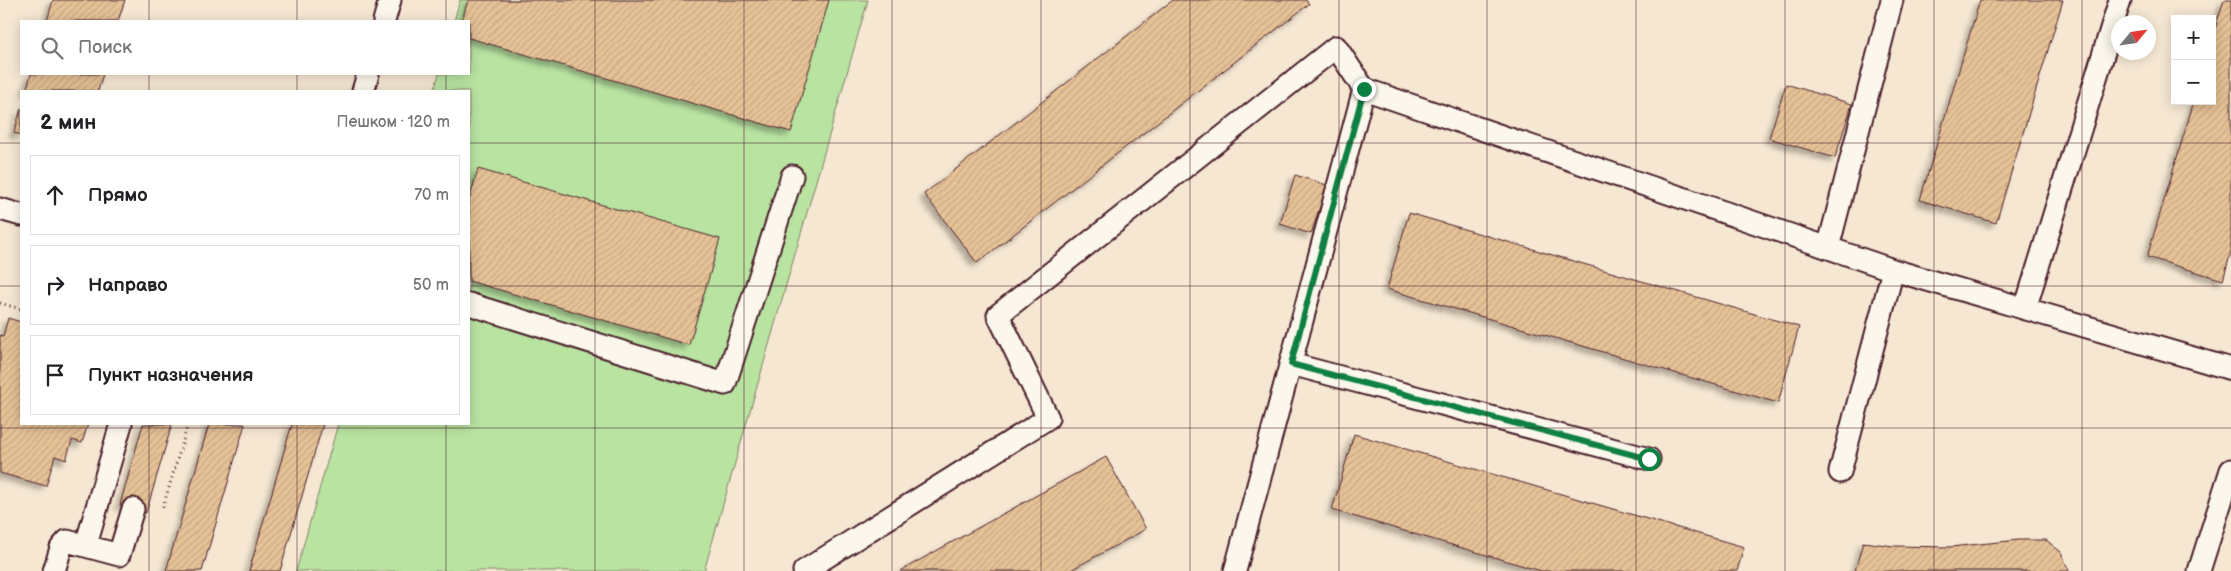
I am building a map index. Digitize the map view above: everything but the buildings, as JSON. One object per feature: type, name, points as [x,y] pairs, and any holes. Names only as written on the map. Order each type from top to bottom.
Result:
[{"type":"lane","points":[[384,20],[390,0]]},
{"type":"lane","points":[[1828,248],[1892,0]]},
{"type":"lane","points":[[2025,309],[2120,0]]},
{"type":"lane","points":[[804,571],[1048,418],[998,315],[1336,47],[1364,89],[1893,270],[2231,369]]},
{"type":"lane","points":[[363,90],[368,75]]},
{"type":"lane","points":[[1236,571],[1364,89]]},
{"type":"lane","points":[[470,304],[725,384],[792,176]]},
{"type":"lane","points":[[0,209],[20,215]]},
{"type":"lane","points":[[1840,472],[1893,270]]},
{"type":"lane","points":[[1291,364],[1649,459]]},
{"type":"lane","points":[[86,545],[121,425]]},
{"type":"lane","points":[[2199,571],[2231,470]]},
{"type":"lane","points":[[54,571],[63,543],[70,540],[119,555],[133,509]]},
{"type":"path","points":[[0,303],[20,309]]},
{"type":"green space","points":[[460,0],[868,0],[704,571],[296,571],[338,425],[470,425],[470,90],[434,90],[439,75],[470,75],[470,20],[454,20]]},
{"type":"route","points":[[1364,89],[1291,364],[1649,459]]}]
